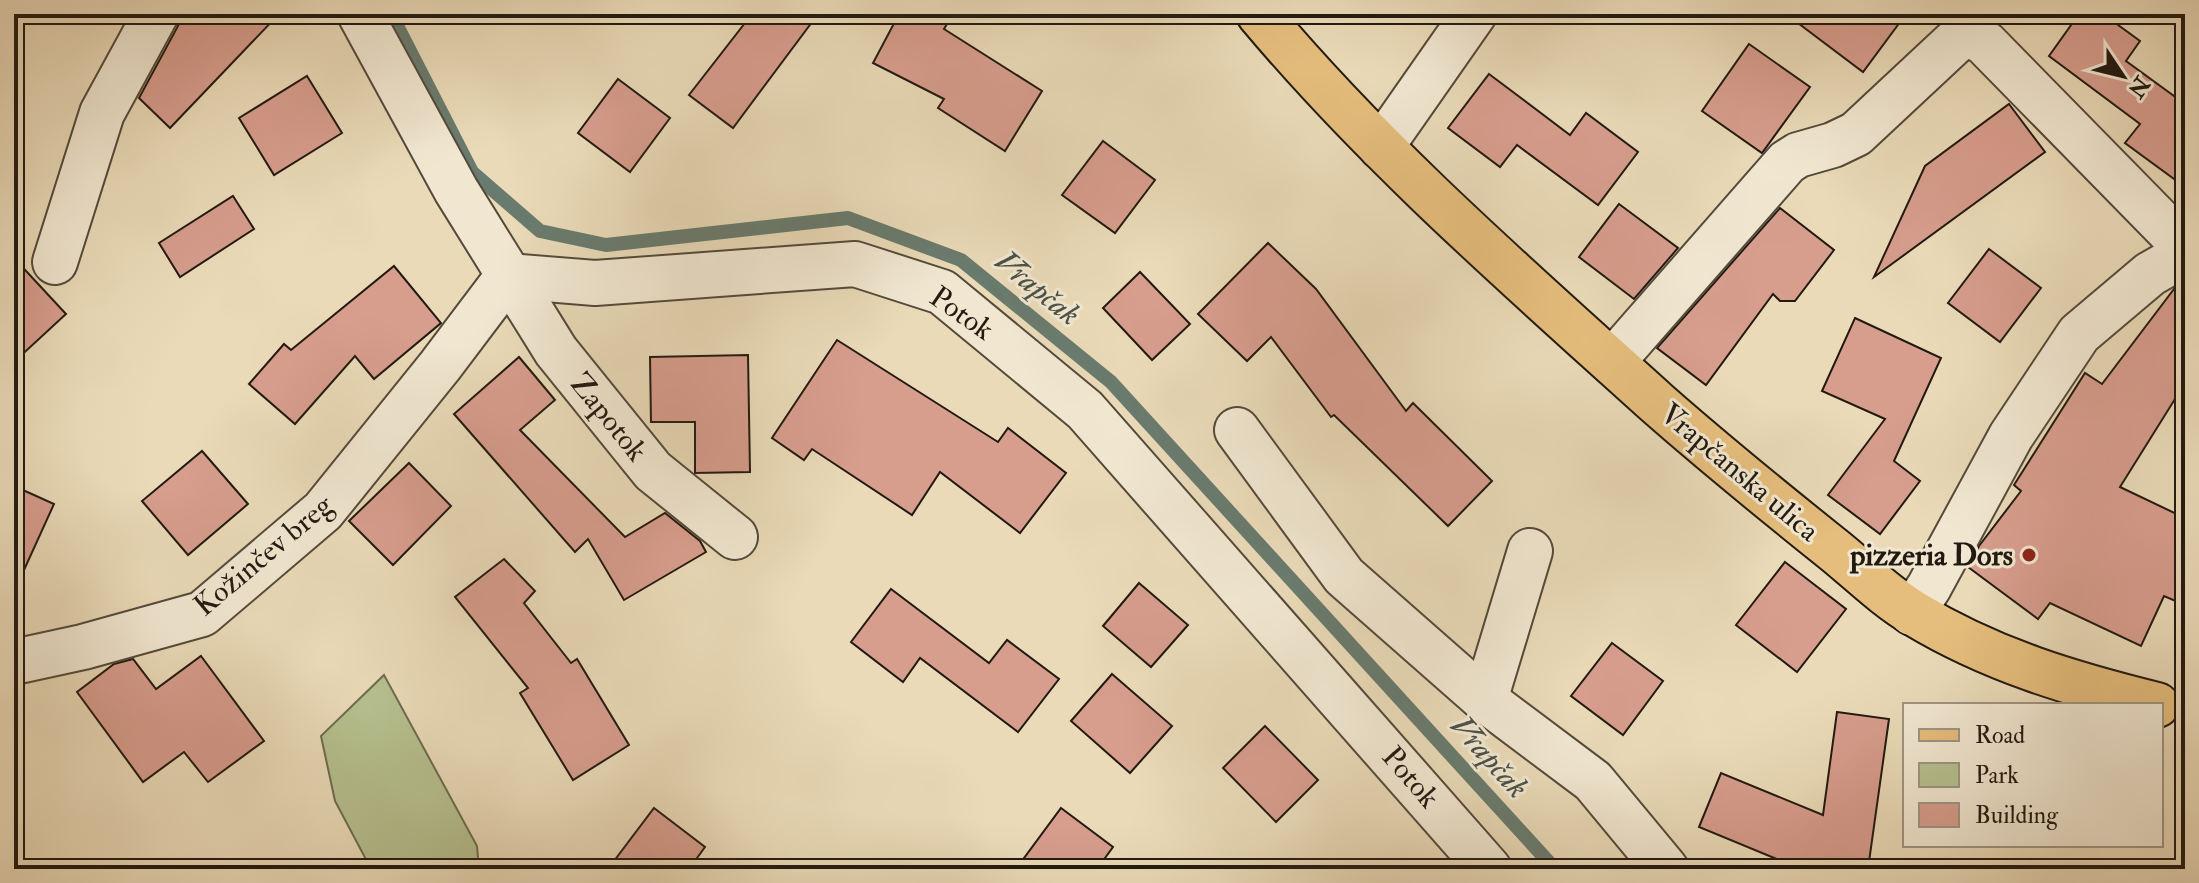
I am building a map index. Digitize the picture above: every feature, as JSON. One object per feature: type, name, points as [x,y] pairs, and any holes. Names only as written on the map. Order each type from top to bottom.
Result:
[{"type":"main road","name":"Vrapčanska ulica","points":[[1259,14],[1381,147],[1612,362],[1725,464],[1912,613],[2010,663],[2151,703]]},
{"type":"main road","name":"Vrapčanska ulica","points":[[2163,706],[2185,712]]},
{"type":"street","points":[[55,262],[102,113],[156,14]]},
{"type":"street","points":[[360,14],[456,190],[508,276]]},
{"type":"street","points":[[1381,147],[1474,14]]},
{"type":"street","points":[[1612,362],[1787,162],[1856,134],[1961,36],[1971,35],[1985,43],[2185,247]]},
{"type":"street","points":[[1912,613],[2011,436],[2079,334],[2150,274],[2185,254]]},
{"type":"street","name":"Potok","points":[[508,276],[595,283],[855,264],[942,292],[1085,410],[1489,869]]},
{"type":"street","name":"Zapotok","points":[[508,276],[556,351],[653,471],[735,537]]},
{"type":"street","name":"Kožinčev breg","points":[[14,662],[83,647],[202,614],[323,511],[508,276]]},
{"type":"street","points":[[1237,430],[1344,576],[1485,700],[1593,781],[1666,869]]},
{"type":"street","points":[[1485,700],[1530,551]]},
{"type":"green space","points":[[384,675],[477,846],[479,869],[369,869],[335,801],[321,736]]},
{"type":"building","points":[[181,14],[279,14],[170,128],[139,98],[178,26]]},
{"type":"building","points":[[752,14],[818,14],[733,128],[689,95]]},
{"type":"building","points":[[899,14],[953,14],[944,29],[1042,91],[1005,151],[938,108],[944,99],[873,63]]},
{"type":"building","points":[[1786,14],[1906,14],[1863,72]]},
{"type":"building","points":[[2079,14],[2103,14],[2140,41],[2126,61],[2185,104],[2185,187],[2125,143],[2140,124],[2049,56]]},
{"type":"building","points":[[1749,44],[1810,87],[1762,153],[1702,111]]},
{"type":"building","points":[[1489,74],[1570,135],[1586,113],[1638,152],[1598,205],[1517,145],[1500,167],[1448,128]]},
{"type":"building","points":[[307,76],[342,133],[274,175],[239,118]]},
{"type":"building","points":[[618,79],[670,118],[630,172],[578,133]]},
{"type":"building","points":[[2009,104],[2045,152],[1874,277],[1925,166]]},
{"type":"building","points":[[1103,141],[1155,180],[1115,233],[1062,195]]},
{"type":"building","points":[[233,196],[254,229],[180,277],[159,243]]},
{"type":"building","points":[[1619,204],[1678,248],[1634,299],[1579,257]]},
{"type":"building","points":[[1780,208],[1834,250],[1795,301],[1780,301],[1773,294],[1706,385],[1657,348]]},
{"type":"building","points":[[1268,243],[1316,289],[1406,411],[1413,403],[1492,481],[1448,526],[1334,415],[1331,417],[1271,337],[1247,361],[1198,314]]},
{"type":"building","points":[[1989,249],[2041,288],[2000,342],[1948,303]]},
{"type":"building","points":[[14,258],[66,314],[14,362]]},
{"type":"building","points":[[394,266],[441,323],[374,379],[355,356],[295,424],[249,384],[284,344],[291,350]]},
{"type":"building","points":[[1140,272],[1190,324],[1152,360],[1103,308]]},
{"type":"building","points":[[2185,283],[2185,383],[2120,487],[2185,518],[2185,605],[2164,596],[2141,646],[2050,603],[2038,619],[1968,567],[1979,546],[2021,491],[2014,485],[2085,373],[2102,384],[2174,289]]},
{"type":"building","points":[[1855,318],[1941,358],[1894,461],[1920,481],[1880,534],[1828,495],[1885,419],[1822,391]]},
{"type":"building","points":[[837,340],[998,442],[1008,428],[1066,473],[1020,533],[940,472],[912,515],[812,449],[804,460],[772,438]]},
{"type":"building","points":[[748,355],[750,472],[695,473],[695,422],[651,422],[650,357]]},
{"type":"building","points":[[519,357],[555,400],[520,430],[625,537],[665,513],[700,541],[706,552],[624,600],[588,539],[575,552],[454,414]]},
{"type":"building","points":[[202,451],[248,504],[188,555],[142,501]]},
{"type":"building","points":[[409,463],[451,506],[393,565],[349,521]]},
{"type":"building","points":[[14,486],[54,504],[14,592]]},
{"type":"building","points":[[504,559],[535,591],[524,603],[571,663],[577,659],[629,745],[573,780],[520,693],[528,688],[455,597]]},
{"type":"building","points":[[1785,562],[1846,609],[1797,672],[1736,625]]},
{"type":"building","points":[[1139,583],[1188,625],[1151,667],[1103,626]]},
{"type":"building","points":[[891,589],[989,663],[1007,640],[1059,679],[1018,732],[920,658],[903,682],[851,642]]},
{"type":"building","points":[[1612,643],[1663,681],[1623,735],[1571,696]]},
{"type":"building","points":[[201,656],[264,741],[208,782],[184,752],[143,782],[77,692],[114,664],[133,659],[156,689]]},
{"type":"building","points":[[1112,674],[1172,726],[1130,773],[1071,721]]},
{"type":"building","points":[[1837,712],[1889,719],[1868,869],[1801,869],[1699,827],[1721,773],[1823,815]]},
{"type":"building","points":[[1265,726],[1318,780],[1276,822],[1223,768]]},
{"type":"building","points":[[654,808],[705,847],[689,869],[608,869]]},
{"type":"building","points":[[1061,808],[1113,847],[1097,869],[1016,869]]},
{"type":"waterway","name":"Vrapčak","points":[[391,14],[472,172],[540,231],[606,245],[848,218],[961,260],[1111,382],[1555,869]]},
{"type":"place","name":"pizzeria Dors","points":[[2029,555]]}]
